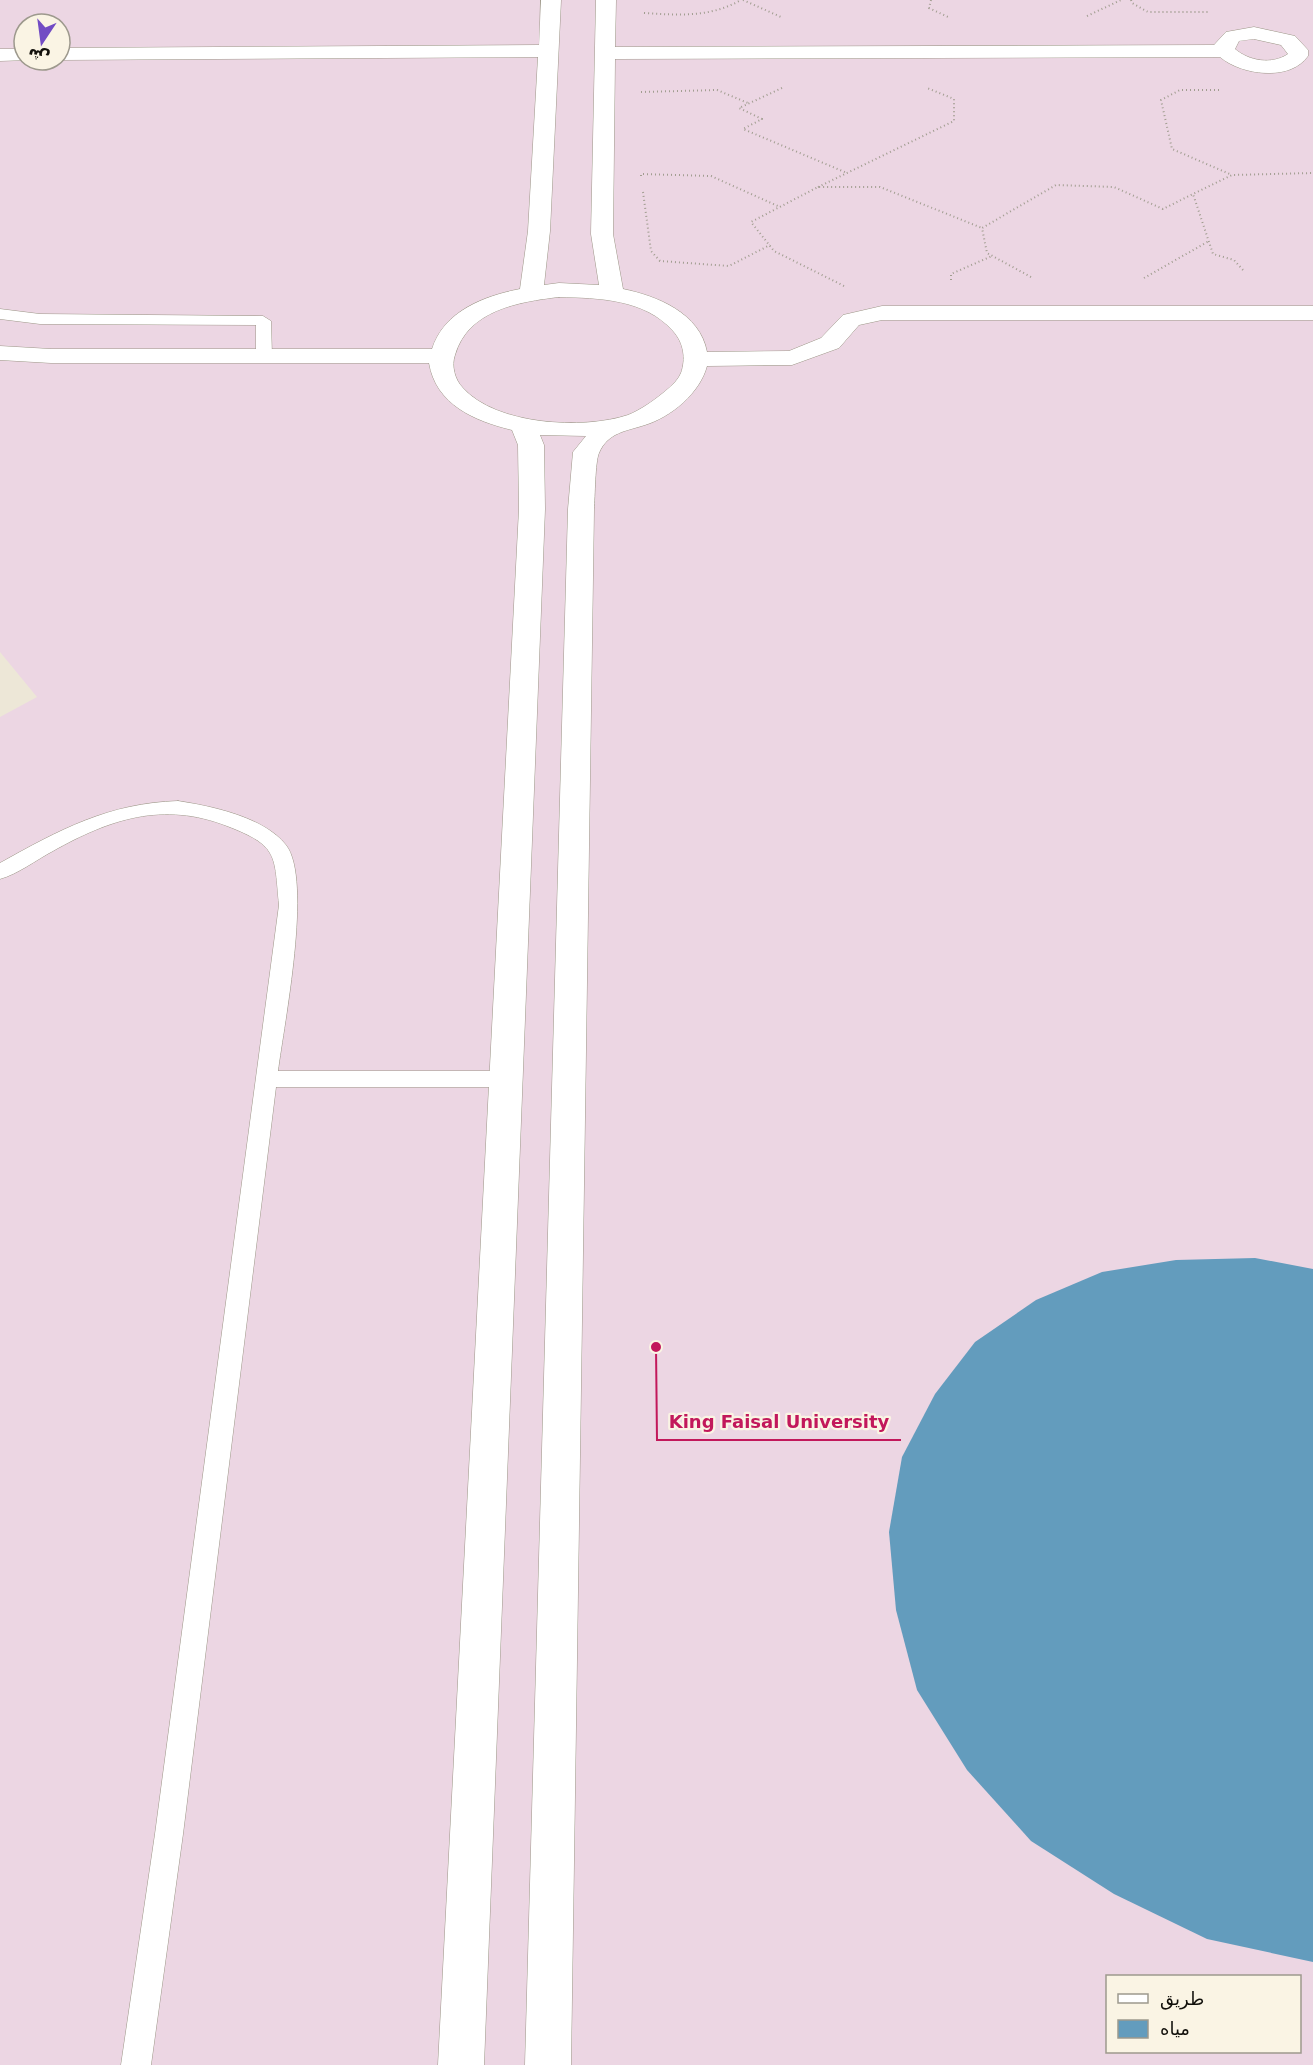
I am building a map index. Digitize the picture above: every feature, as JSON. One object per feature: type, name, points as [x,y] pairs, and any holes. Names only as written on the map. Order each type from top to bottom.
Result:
[{"type":"street","points":[[531,293],[539,231],[551,0]]},
{"type":"street","points":[[606,0],[602,234],[612,294]]},
{"type":"street","points":[[72,54],[548,51]]},
{"type":"street","points":[[605,53],[1225,51]]},
{"type":"street","points":[[559,290],[612,294],[660,309],[678,321],[690,335],[696,366],[690,381],[660,408],[637,419],[609,426],[559,429],[523,426],[496,419],[473,409],[455,395],[444,380],[442,349],[450,335],[481,309],[504,299],[531,293],[559,290]]},
{"type":"street","points":[[695,359],[792,358],[830,343],[851,320],[882,313],[1313,313]]},
{"type":"street","points":[[0,353],[51,356],[441,356]]},
{"type":"street","points":[[461,2065],[532,509],[531,446],[523,426]]},
{"type":"street","points":[[548,2065],[581,509],[586,452],[609,426]]},
{"type":"lane","points":[[0,314],[40,319],[264,321],[264,356]]},
{"type":"lane","points":[[0,872],[71,831],[127,811],[173,806],[219,813],[265,836],[284,858],[289,905],[169,1834],[136,2065]]},
{"type":"lane","points":[[267,1079],[506,1079]]},
{"type":"path","points":[[790,84],[739,108],[762,119],[743,129],[847,173]]},
{"type":"path","points":[[848,289],[774,251],[751,222],[954,121],[954,99],[921,85]]},
{"type":"path","points":[[641,92],[717,90],[749,104]]},
{"type":"path","points":[[1227,90],[1180,90],[1161,100],[1172,149],[1232,175]]},
{"type":"path","points":[[982,228],[1056,185],[1114,187],[1163,209],[1232,175],[1313,173]]},
{"type":"path","points":[[770,244],[729,266],[660,261],[651,251],[641,174],[711,176],[780,207]]},
{"type":"path","points":[[818,187],[880,187],[982,228]]},
{"type":"path","points":[[1193,194],[1213,254],[1233,260],[1243,270]]},
{"type":"path","points":[[982,228],[987,253],[1033,278]]},
{"type":"path","points":[[1137,282],[1209,241]]},
{"type":"path","points":[[951,288],[951,274],[992,256]]},
{"type":"shaded area","points":[[0,0],[1313,0],[1313,2065],[0,2065],[0,717],[37,697],[0,652]]},
{"type":"water","points":[[1255,1258],[1313,1269],[1313,1962],[1207,1939],[1114,1894],[1031,1841],[967,1770],[917,1690],[896,1610],[889,1532],[902,1457],[935,1394],[975,1342],[1036,1300],[1102,1272],[1176,1260]]},
{"type":"place","name":"King Faisal University","points":[[656,1347]]}]
